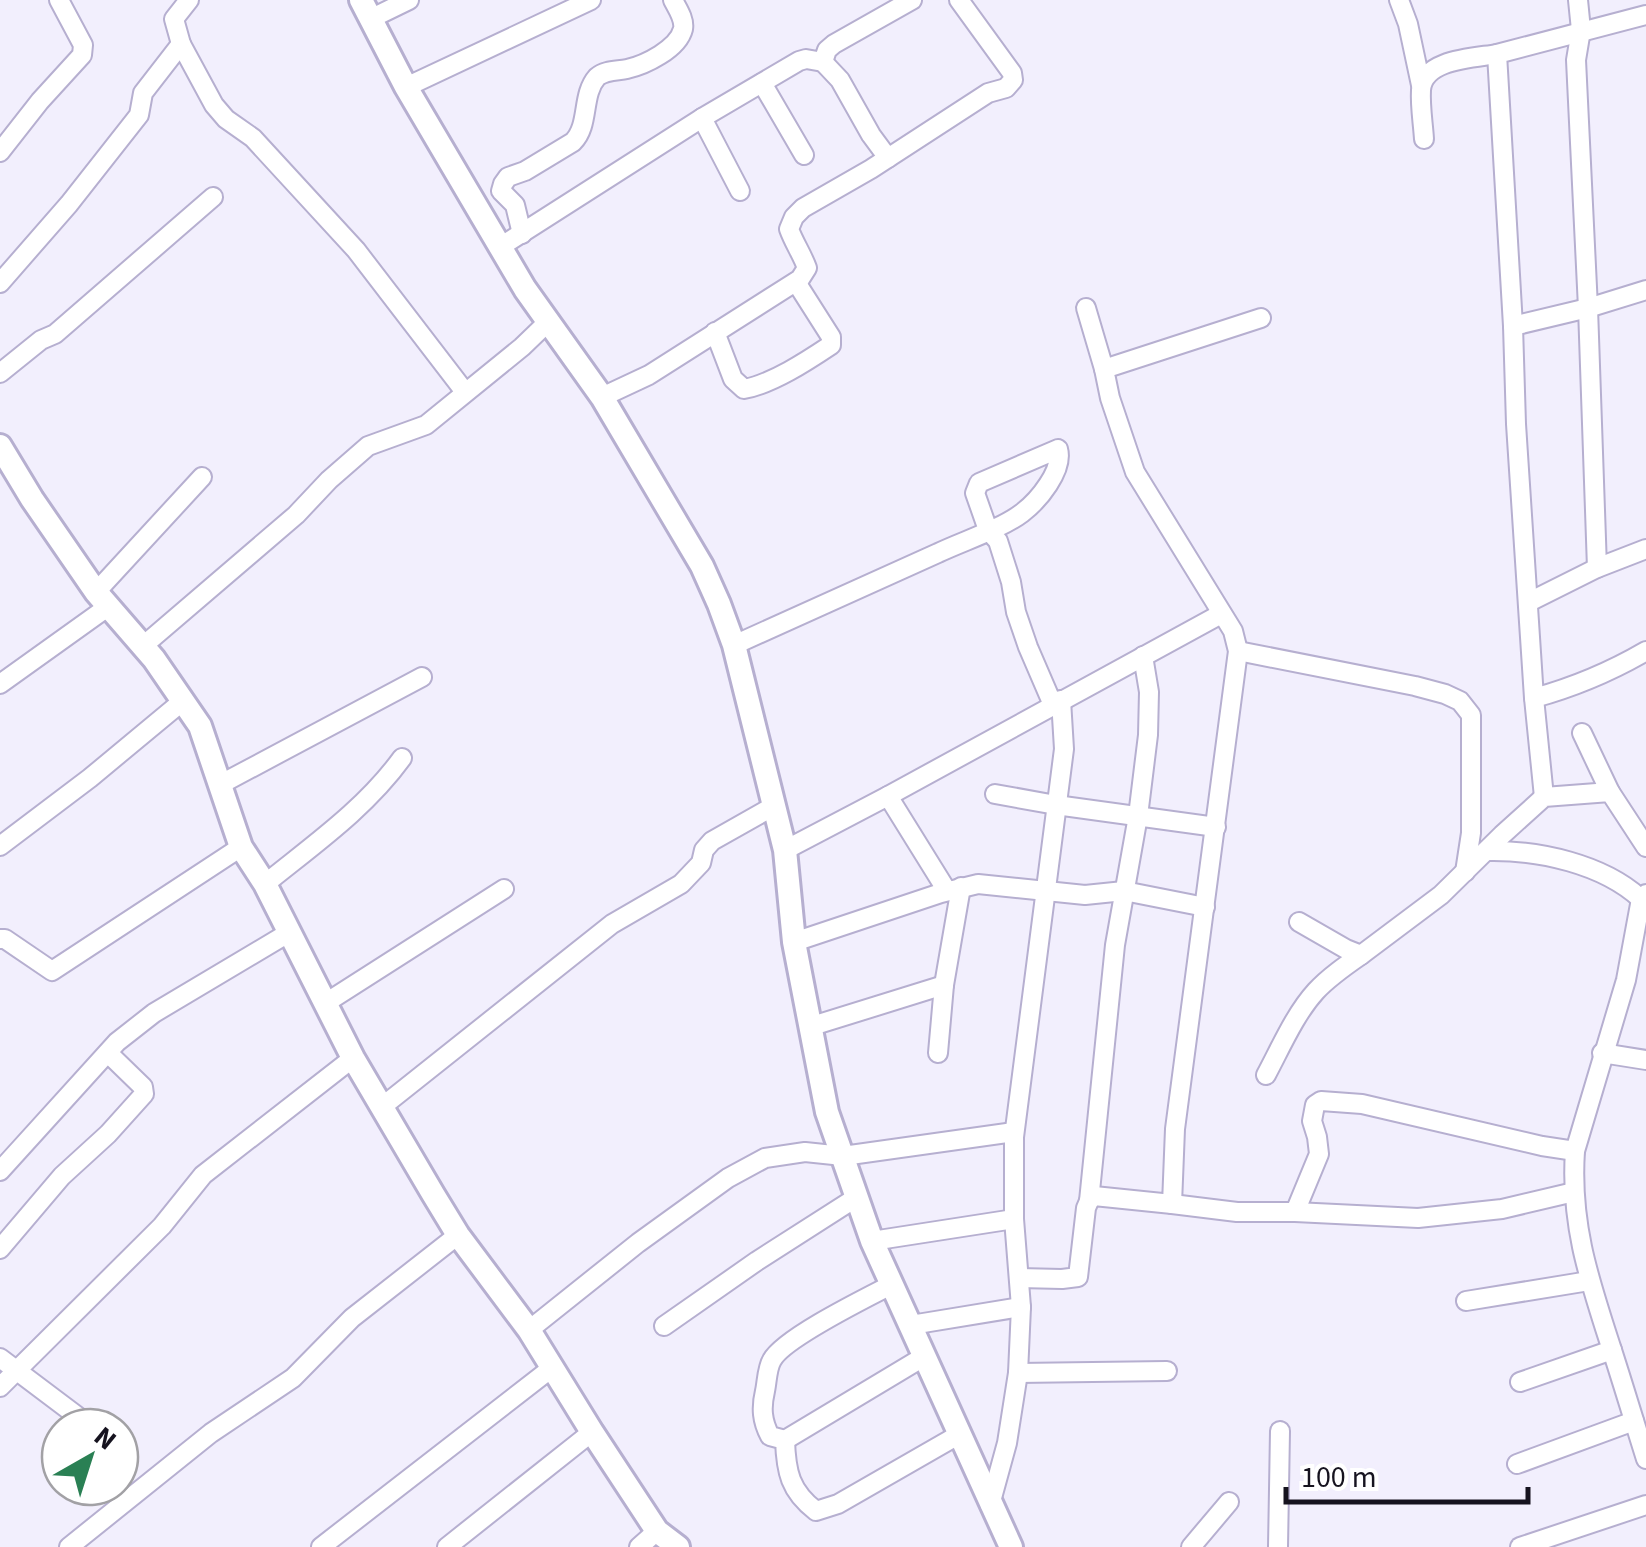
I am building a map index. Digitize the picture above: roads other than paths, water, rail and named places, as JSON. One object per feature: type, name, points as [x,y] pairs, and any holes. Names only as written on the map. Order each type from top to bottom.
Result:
[{"type":"street","points":[[0,152],[82,55],[83,45],[59,0]]},
{"type":"street","points":[[189,0],[174,19],[181,44],[214,105],[253,138],[356,250],[465,392]]},
{"type":"street","points":[[409,0],[366,10],[406,87],[525,290],[602,397],[702,566],[734,646],[786,850],[794,942],[827,1112],[872,1242],[1010,1547]]},
{"type":"street","points":[[406,87],[591,0]]},
{"type":"street","points":[[522,234],[515,205],[501,192],[502,184],[579,136],[595,80],[601,74],[649,61],[672,45],[683,26],[672,0]]},
{"type":"street","points":[[824,62],[834,44],[912,0]]},
{"type":"street","points":[[602,397],[649,376],[796,282],[807,268],[789,229],[794,216],[803,208],[988,93],[1006,88],[1012,73],[959,0]]},
{"type":"street","points":[[1399,0],[1421,85],[1424,139]]},
{"type":"street","points":[[1578,0],[1581,30],[1576,60],[1597,568]]},
{"type":"street","points":[[1421,85],[1436,67],[1457,60],[1497,54],[1646,14]]},
{"type":"street","points":[[0,283],[139,115],[143,93],[181,44]]},
{"type":"street","points":[[1497,54],[1516,424],[1544,797]]},
{"type":"street","points":[[500,247],[702,118],[806,59],[824,62],[840,80],[888,158]]},
{"type":"street","points":[[762,84],[804,155]]},
{"type":"street","points":[[702,118],[740,191]]},
{"type":"street","points":[[0,372],[41,340],[55,334],[213,197]]},
{"type":"street","points":[[715,332],[733,379],[744,390],[818,354],[831,345],[831,337],[796,282]]},
{"type":"street","points":[[1513,326],[1646,290]]},
{"type":"street","points":[[1086,308],[1134,472],[1233,631],[1238,651],[1176,1129],[1172,1204]]},
{"type":"street","points":[[1104,368],[1261,318]]},
{"type":"street","points":[[143,646],[296,515],[368,446],[426,425],[448,410],[549,322]]},
{"type":"street","points":[[734,646],[988,530],[1026,510],[1059,464],[1058,450],[979,483],[975,493],[988,530],[998,541],[1016,612],[1057,702],[1064,749],[1014,1132],[1014,1220],[1021,1307],[1018,1372],[990,1505]]},
{"type":"street","points":[[2,454],[103,599],[184,700],[200,726],[241,847],[290,932],[353,1058],[458,1235],[554,1367],[657,1530],[678,1547]]},
{"type":"street","points":[[0,684],[103,599],[202,477]]},
{"type":"street","points":[[1529,602],[1597,568],[1646,550]]},
{"type":"street","points":[[786,850],[1221,614]]},
{"type":"street","points":[[1238,651],[1416,686],[1460,702],[1471,715],[1471,833],[1465,872]]},
{"type":"street","points":[[1534,698],[1610,672],[1646,651]]},
{"type":"street","points":[[1020,1278],[1078,1278],[1115,945],[1138,816],[1150,715],[1143,656]]},
{"type":"street","points":[[221,784],[422,677]]},
{"type":"street","points":[[0,846],[184,700]]},
{"type":"street","points":[[1582,733],[1610,792],[1646,847]]},
{"type":"street","points":[[264,884],[362,805],[402,758]]},
{"type":"street","points":[[1266,1075],[1314,993],[1441,895],[1544,797],[1610,792]]},
{"type":"street","points":[[995,794],[1216,827]]},
{"type":"street","points":[[888,796],[954,889],[938,1053]]},
{"type":"street","points":[[383,1106],[612,924],[681,884],[701,862],[712,841],[774,806]]},
{"type":"street","points":[[0,939],[6,939],[52,971],[241,847]]},
{"type":"street","points":[[1488,852],[1509,851],[1564,861],[1611,878],[1644,896],[1626,980],[1574,1151],[1574,1192],[1577,1233],[1646,1458]]},
{"type":"street","points":[[794,942],[978,884],[1085,895],[1124,891],[1205,907]]},
{"type":"street","points":[[324,1004],[504,889]]},
{"type":"street","points":[[1299,922],[1361,955]]},
{"type":"street","points":[[0,1171],[118,1042],[154,1013],[290,932]]},
{"type":"street","points":[[809,1026],[944,986]]},
{"type":"street","points":[[0,1249],[62,1176],[144,1094],[143,1087],[108,1052]]},
{"type":"street","points":[[1602,1053],[1646,1060]]},
{"type":"street","points":[[0,1387],[162,1226],[203,1175],[353,1058]]},
{"type":"street","points":[[1295,1212],[1319,1154],[1312,1121],[1315,1104],[1321,1101],[1362,1104],[1574,1151]]},
{"type":"street","points":[[529,1330],[638,1243],[728,1178],[766,1158],[805,1152],[843,1156],[1014,1132]]},
{"type":"street","points":[[1089,1201],[1094,1196],[1237,1212],[1418,1218],[1502,1209],[1574,1192]]},
{"type":"street","points":[[664,1326],[857,1197]]},
{"type":"street","points":[[872,1242],[1014,1220]]},
{"type":"street","points":[[70,1547],[210,1434],[293,1378],[352,1318],[458,1235]]},
{"type":"street","points":[[1466,1301],[1590,1280]]},
{"type":"street","points":[[892,1284],[802,1334],[772,1360],[762,1421],[770,1436],[785,1440],[926,1356]]},
{"type":"street","points":[[911,1325],[1021,1307]]},
{"type":"street","points":[[1520,1382],[1612,1350]]},
{"type":"street","points":[[0,1358],[65,1407]]},
{"type":"street","points":[[321,1547],[554,1367]]},
{"type":"street","points":[[1018,1372],[1168,1372]]},
{"type":"street","points":[[1517,1464],[1634,1421]]},
{"type":"street","points":[[1278,1547],[1280,1431]]},
{"type":"street","points":[[447,1547],[592,1432]]},
{"type":"street","points":[[785,1440],[791,1482],[802,1500],[816,1511],[838,1504],[960,1434]]},
{"type":"street","points":[[1192,1547],[1229,1502]]},
{"type":"street","points":[[1520,1547],[1646,1505]]},
{"type":"street","points":[[639,1547],[657,1530]]}]
